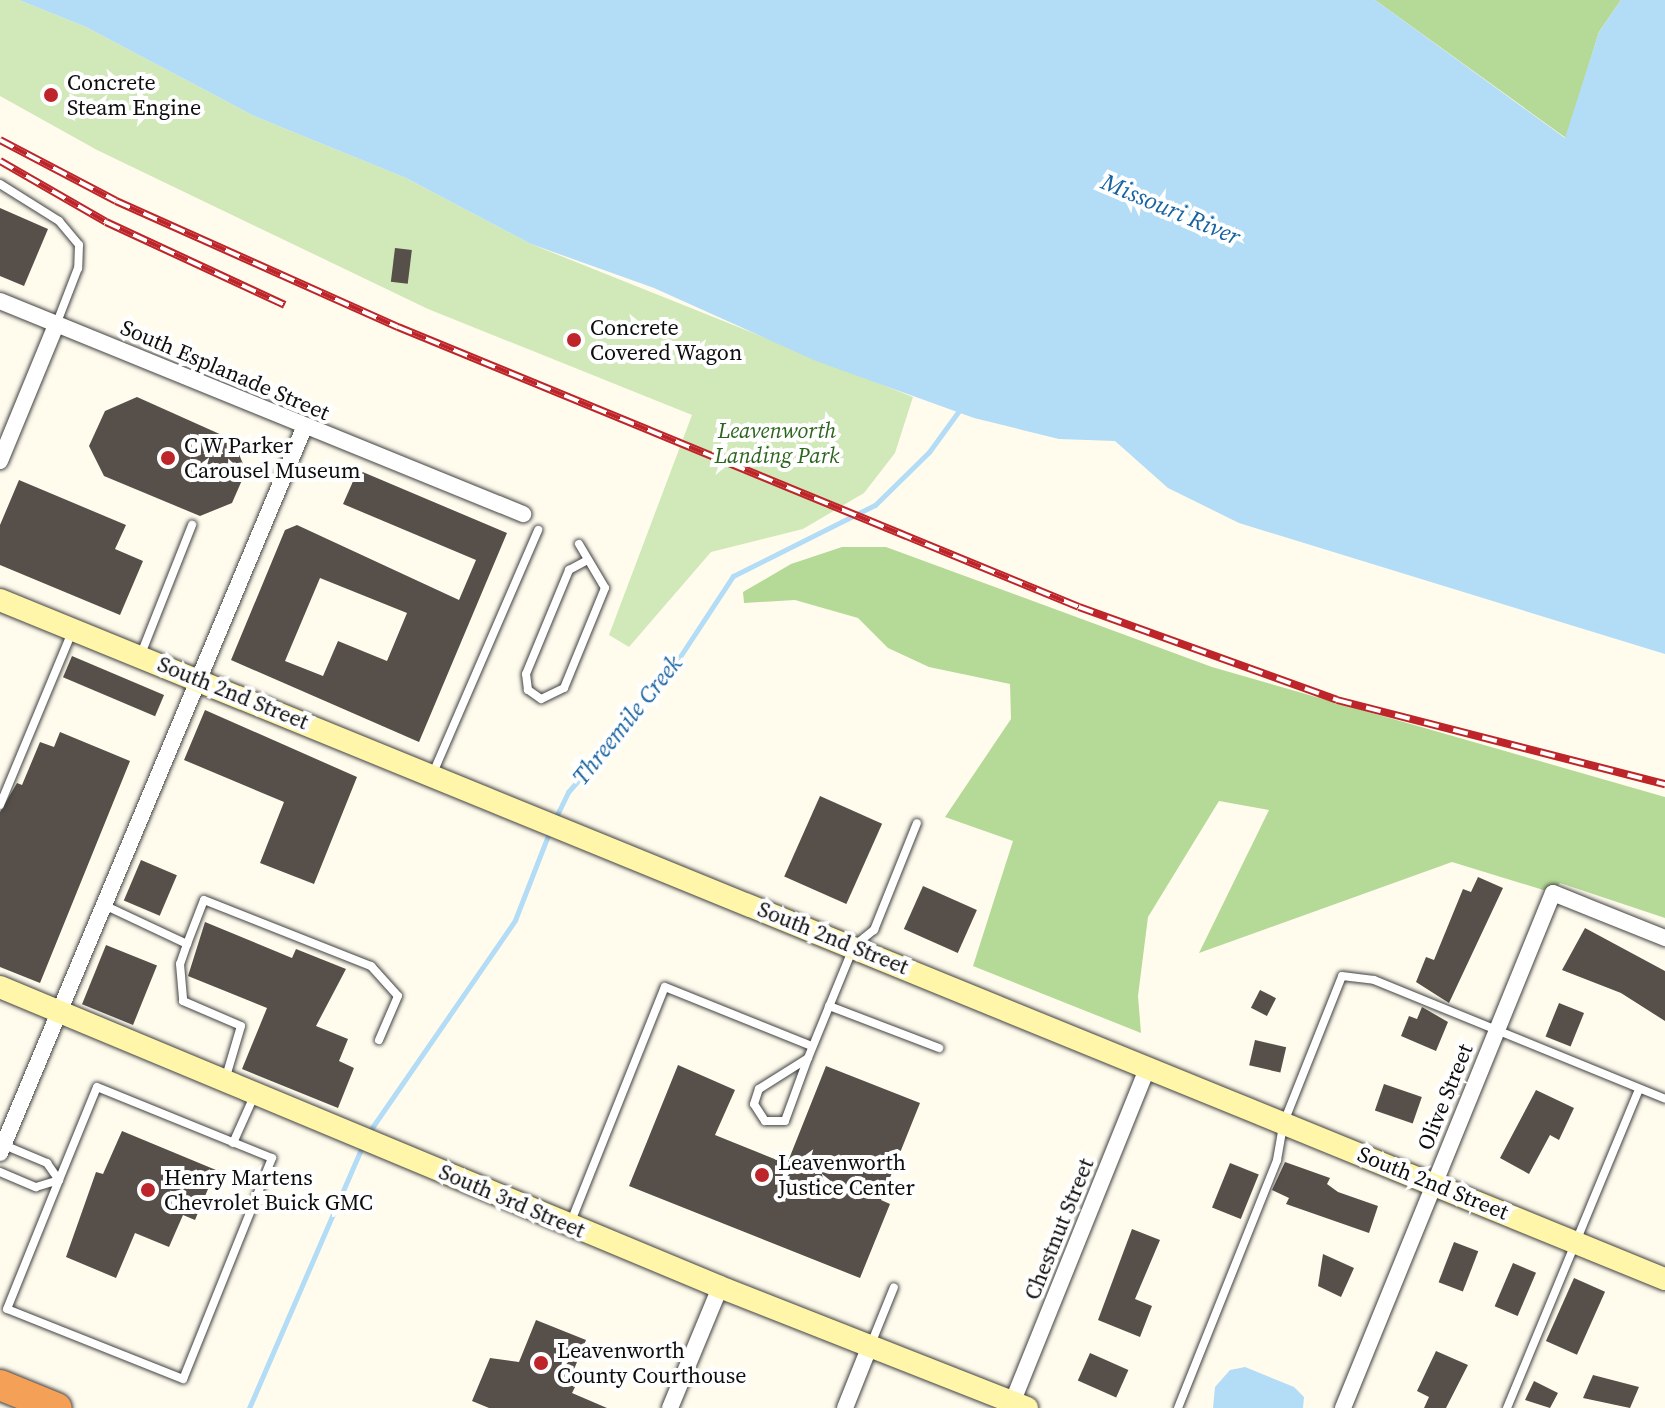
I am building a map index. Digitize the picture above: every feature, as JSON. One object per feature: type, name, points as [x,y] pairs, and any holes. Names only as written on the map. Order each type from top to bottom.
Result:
[{"type":"highway","points":[[0,1385],[57,1408]]},
{"type":"street","name":"South Esplanade Street","points":[[0,301],[304,428],[523,514]]},
{"type":"street","points":[[0,461],[56,325]]},
{"type":"street","points":[[2,1149],[304,428]]},
{"type":"street","name":"South 2nd Street","points":[[0,600],[433,773],[1665,1279]]},
{"type":"street","name":"Olive Street","points":[[1343,1408],[1553,893],[1665,938]]},
{"type":"street","name":"South 3rd Street","points":[[0,987],[569,1225],[1017,1406]]},
{"type":"street","name":"Chestnut Street","points":[[1017,1406],[1148,1066]]},
{"type":"street","points":[[670,1408],[720,1287]]},
{"type":"street","points":[[845,1408],[869,1348]]},
{"type":"lane","points":[[0,184],[59,221],[79,245],[78,268],[56,325]]},
{"type":"lane","points":[[140,656],[192,525]]},
{"type":"lane","points":[[433,773],[538,530]]},
{"type":"lane","points":[[579,544],[586,561],[605,588],[564,688],[541,699],[528,690],[526,674],[569,570],[586,561]]},
{"type":"lane","points":[[0,805],[74,629]]},
{"type":"lane","points":[[808,1058],[759,1089],[754,1104],[765,1121],[785,1121],[854,946],[874,930],[917,823]]},
{"type":"lane","points":[[224,1081],[241,1026],[183,1001],[180,964],[204,900],[371,966],[398,996],[379,1040]]},
{"type":"lane","points":[[103,905],[187,944]]},
{"type":"lane","points":[[1178,1408],[1277,1160],[1284,1122],[1334,987],[1350,972],[1665,1099]]},
{"type":"lane","points":[[569,1225],[665,987],[812,1046]]},
{"type":"lane","points":[[829,1006],[939,1048]]},
{"type":"lane","points":[[97,1087],[272,1158],[183,1379],[7,1309],[59,1180],[97,1087]]},
{"type":"lane","points":[[1507,1408],[1639,1089]]},
{"type":"lane","points":[[233,1143],[255,1093]]},
{"type":"lane","points":[[2,1149],[47,1163],[59,1180]]},
{"type":"lane","points":[[0,1172],[36,1187],[59,1180]]},
{"type":"lane","points":[[869,1348],[894,1287]]},
{"type":"green space","name":"Leavenworth Landing Park","points":[[0,0],[19,0],[86,27],[254,116],[406,178],[531,244],[913,397],[895,453],[864,493],[803,529],[711,552],[629,647],[609,635],[692,415],[428,309],[97,150],[0,96]]},
{"type":"green space","points":[[1375,0],[1621,0],[1599,32],[1566,138]]},
{"type":"green space","points":[[842,547],[886,547],[1212,667],[1665,797],[1665,918],[1560,883],[1553,893],[1452,862],[1199,953],[1269,810],[1219,801],[1148,917],[1138,996],[1141,1033],[973,966],[1013,841],[945,817],[1011,719],[1010,684],[929,667],[888,648],[858,618],[795,600],[744,603],[743,592],[791,564]]},
{"type":"water","name":"Missouri River","points":[[19,0],[1375,0],[1565,138],[1599,32],[1621,0],[1665,0],[1665,654],[1239,523],[1168,488],[1115,441],[1059,439],[974,418],[816,361],[654,288],[531,244],[406,178],[254,116],[86,27]]},
{"type":"water","points":[[1245,1367],[1294,1387],[1304,1397],[1303,1408],[1213,1408],[1215,1387],[1230,1370]]},
{"type":"building","points":[[0,208],[48,229],[24,286],[0,276]]},
{"type":"building","points":[[395,248],[412,250],[408,284],[391,282]]},
{"type":"building","name":"C W Parker Carousel Museum","points":[[137,397],[233,440],[246,471],[232,503],[200,516],[104,476],[89,446],[105,411]]},
{"type":"building","points":[[358,470],[507,533],[419,742],[231,660],[285,530],[297,525],[459,600],[476,560],[343,504]],"holes":[[[320,578],[407,613],[387,661],[338,641],[323,676],[285,661]]]},
{"type":"building","points":[[19,480],[126,525],[115,549],[143,561],[120,615],[0,565],[0,525]]},
{"type":"building","points":[[72,656],[164,695],[155,716],[63,677]]},
{"type":"building","points":[[205,710],[357,777],[314,884],[260,863],[284,802],[184,760]]},
{"type":"building","points":[[60,732],[130,761],[40,983],[0,967],[0,812],[17,783],[22,785],[40,742],[54,747]]},
{"type":"building","points":[[820,796],[882,824],[846,904],[784,876]]},
{"type":"building","points":[[141,860],[177,875],[160,916],[124,901]]},
{"type":"building","points":[[1478,877],[1503,888],[1449,1003],[1416,982],[1426,957],[1434,960],[1463,889],[1471,892]]},
{"type":"building","points":[[923,886],[977,910],[958,953],[904,929]]},
{"type":"building","points":[[205,922],[292,958],[296,949],[346,969],[316,1026],[348,1039],[339,1061],[354,1068],[338,1108],[242,1069],[267,1008],[188,976]]},
{"type":"building","points":[[1585,928],[1665,971],[1665,1021],[1621,993],[1562,970]]},
{"type":"building","points":[[106,945],[157,966],[133,1025],[82,1004]]},
{"type":"building","points":[[1260,990],[1276,998],[1267,1016],[1251,1008]]},
{"type":"building","points":[[1559,1003],[1584,1013],[1571,1046],[1546,1036]]},
{"type":"building","points":[[1422,1007],[1448,1022],[1436,1051],[1401,1036],[1409,1016],[1417,1019]]},
{"type":"building","points":[[1255,1040],[1286,1047],[1280,1073],[1249,1065]]},
{"type":"building","name":"Leavenworth Justice Center","points":[[678,1065],[735,1090],[715,1135],[787,1164],[826,1066],[920,1103],[881,1200],[890,1204],[860,1278],[629,1186]]},
{"type":"building","points":[[1384,1084],[1422,1097],[1413,1123],[1375,1110]]},
{"type":"building","points":[[1536,1090],[1574,1108],[1559,1140],[1550,1135],[1529,1174],[1500,1158]]},
{"type":"building","name":"Henry Martens Chevrolet Buick GMC","points":[[122,1131],[216,1170],[195,1220],[183,1215],[169,1247],[135,1233],[116,1278],[66,1257],[96,1172],[103,1174]]},
{"type":"building","points":[[1285,1162],[1330,1178],[1327,1184],[1338,1192],[1378,1206],[1369,1233],[1286,1204],[1289,1198],[1272,1190]]},
{"type":"building","points":[[1230,1163],[1259,1175],[1241,1219],[1212,1208]]},
{"type":"building","points":[[1132,1229],[1160,1240],[1135,1299],[1152,1306],[1140,1337],[1098,1320]]},
{"type":"building","points":[[1454,1242],[1478,1251],[1463,1291],[1439,1282]]},
{"type":"building","points":[[1323,1254],[1354,1268],[1341,1297],[1318,1286]]},
{"type":"building","points":[[1513,1263],[1536,1273],[1518,1316],[1495,1306]]},
{"type":"building","points":[[1574,1278],[1605,1292],[1577,1355],[1546,1341]]},
{"type":"building","name":"Leavenworth County Courthouse","points":[[536,1320],[586,1340],[568,1384],[575,1387],[572,1393],[607,1408],[489,1408],[472,1401],[490,1358],[519,1362]]},
{"type":"building","points":[[1436,1351],[1468,1365],[1446,1408],[1424,1408],[1429,1397],[1417,1391]]},
{"type":"building","points":[[1090,1353],[1128,1370],[1116,1397],[1078,1380]]},
{"type":"building","points":[[1593,1375],[1639,1387],[1630,1408],[1583,1398]]},
{"type":"building","points":[[1534,1381],[1558,1393],[1550,1408],[1525,1400]]},
{"type":"waterway","name":"Threemile Creek","points":[[554,821],[568,792],[660,687],[733,576],[875,505],[929,452],[961,408]]},
{"type":"waterway","name":"Threemile Creek","points":[[369,1132],[515,920],[550,830]]},
{"type":"waterway","name":"Threemile Creek","points":[[249,1408],[363,1145]]},
{"type":"railway","points":[[0,140],[116,201],[398,327],[1079,607],[1337,700],[1665,784]]},
{"type":"railway","points":[[0,161],[106,222],[285,305]]},
{"type":"place","name":"Concrete Steam Engine","points":[[51,95]]},
{"type":"place","name":"Concrete Covered Wagon","points":[[574,340]]},
{"type":"place","name":"C W Parker Carousel Museum","points":[[168,458]]},
{"type":"place","name":"Leavenworth Justice Center","points":[[762,1175]]},
{"type":"place","name":"Henry Martens Chevrolet Buick GMC","points":[[148,1190]]},
{"type":"place","name":"Leavenworth County Courthouse","points":[[541,1363]]}]
